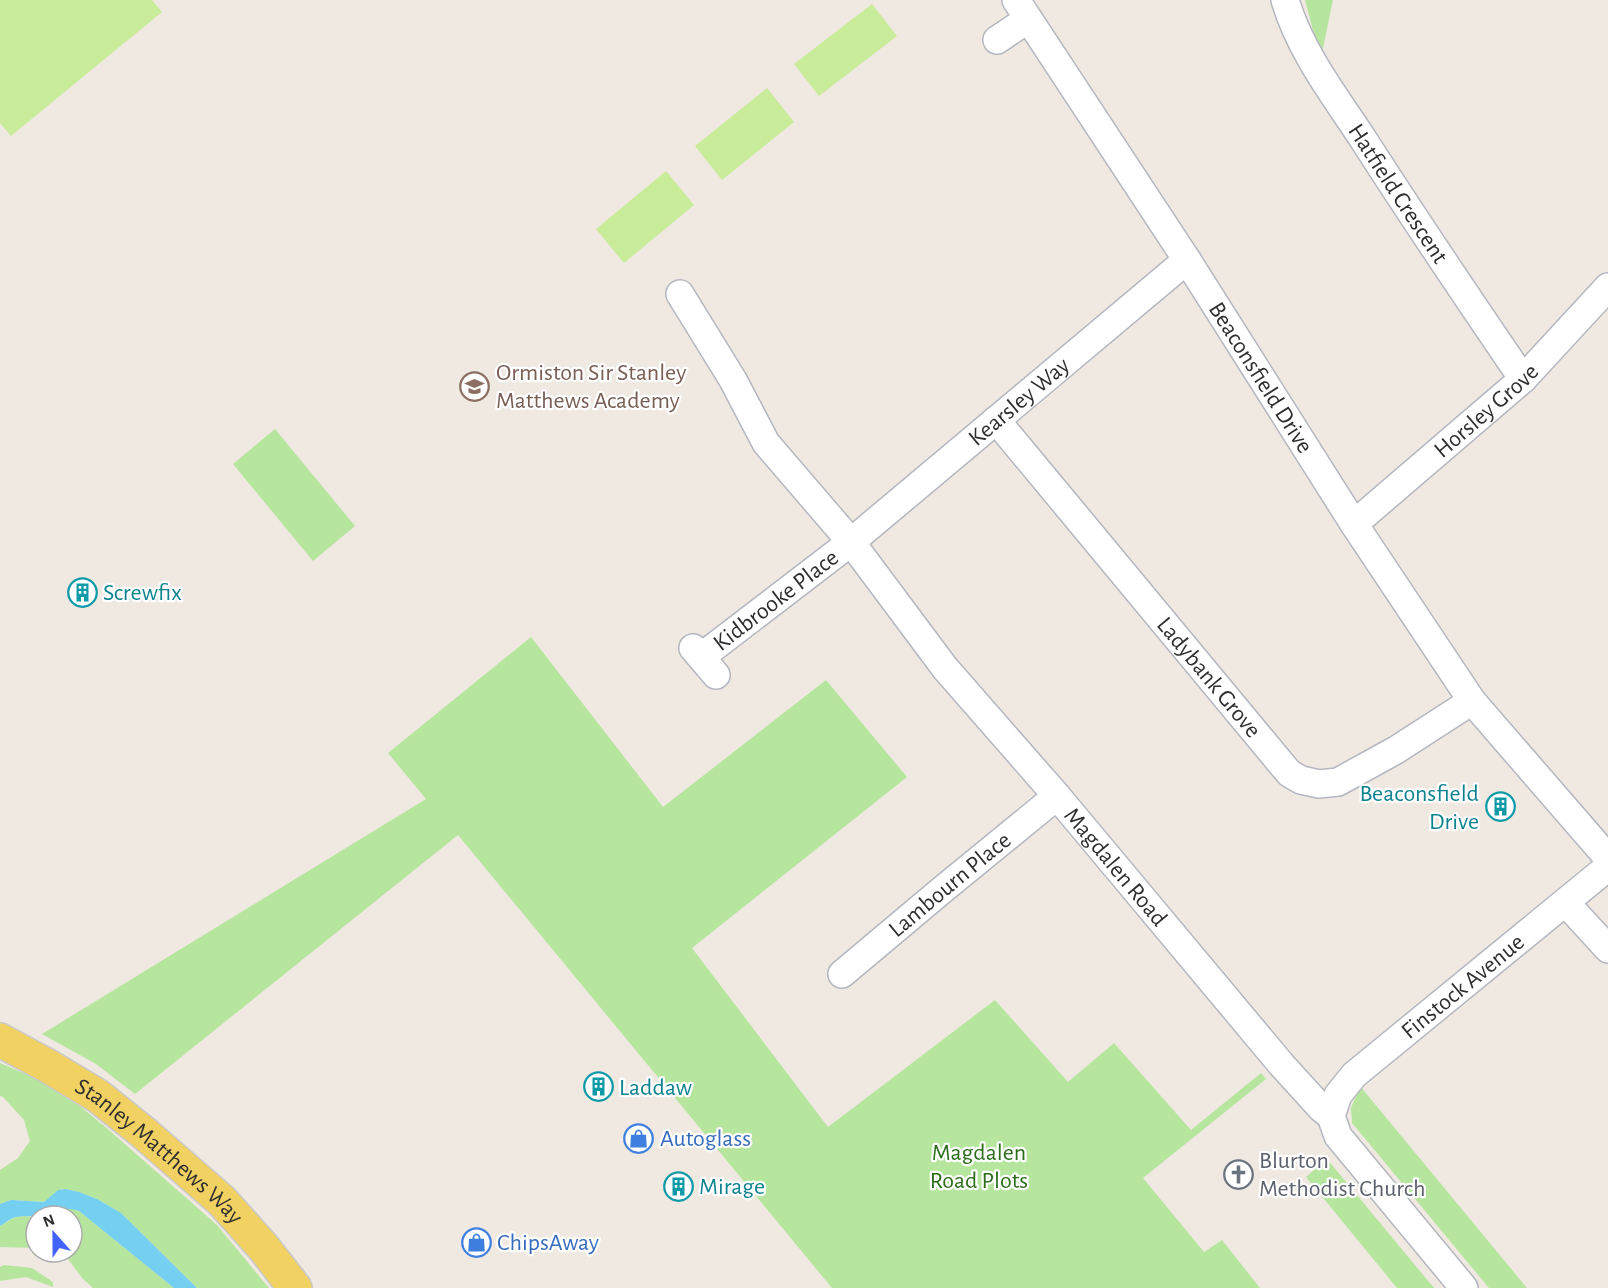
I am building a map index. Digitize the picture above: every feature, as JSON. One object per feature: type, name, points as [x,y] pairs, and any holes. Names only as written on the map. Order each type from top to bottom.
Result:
[{"type":"main road","name":"Stanley Matthews Way","points":[[0,1041],[98,1096],[144,1133],[222,1201],[264,1248],[295,1288]]},
{"type":"street","name":"Hatfield Crescent","points":[[1285,0],[1299,35],[1316,66],[1412,215],[1524,379]]},
{"type":"street","points":[[997,39],[1022,9]]},
{"type":"street","name":"Beaconsfield Drive","points":[[1022,9],[1187,261],[1354,524],[1472,701],[1608,858]]},
{"type":"street","name":"Kearsley Way","points":[[851,542],[1187,261]]},
{"type":"street","name":"Horsley Grove","points":[[1354,524],[1524,379],[1608,287]]},
{"type":"street","name":"Magdalen Road","points":[[680,294],[733,380],[766,443],[851,542],[945,668],[1057,796],[1281,1064],[1331,1116],[1338,1136],[1464,1288]]},
{"type":"street","name":"Ladybank Grove","points":[[996,420],[1289,773],[1301,780],[1319,784],[1338,782],[1396,750],[1472,701]]},
{"type":"street","name":"Kidbrooke Place","points":[[704,660],[851,542]]},
{"type":"street","name":"Lambourn Place","points":[[842,974],[1057,796]]},
{"type":"street","name":"Finstock Avenue","points":[[1331,1116],[1338,1095],[1354,1075],[1608,867]]},
{"type":"street","points":[[1566,903],[1608,949]]},
{"type":"green space","points":[[0,0],[152,0],[162,12],[11,136],[0,123]]},
{"type":"green space","points":[[1305,0],[1333,0],[1322,53],[1313,30]]},
{"type":"green space","points":[[872,4],[897,36],[819,96],[794,64]]},
{"type":"green space","points":[[767,88],[794,122],[722,180],[695,146]]},
{"type":"green space","points":[[666,171],[694,205],[624,263],[596,229]]},
{"type":"green space","points":[[275,429],[355,526],[313,561],[233,464]]},
{"type":"green space","name":"Magdalen Road Plots","points":[[531,637],[663,807],[826,680],[907,777],[692,948],[828,1127],[995,1000],[1068,1082],[1114,1043],[1191,1130],[1261,1073],[1266,1079],[1143,1178],[1204,1252],[1222,1240],[1260,1288],[832,1288],[458,835],[135,1094],[96,1064],[42,1034],[426,799],[388,753]]},
{"type":"green space","points":[[0,1063],[35,1078],[81,1107],[109,1130],[217,1225],[269,1288],[197,1288],[121,1213],[79,1192],[58,1190],[44,1202],[11,1200],[0,1204],[0,1170],[18,1158],[30,1141],[24,1120],[0,1096]]},
{"type":"green space","points":[[1360,1086],[1527,1288],[1489,1288],[1352,1123],[1351,1108]]},
{"type":"green space","points":[[1327,1159],[1434,1288],[1397,1288],[1306,1177]]},
{"type":"green space","points":[[84,1215],[174,1288],[93,1288],[72,1264],[84,1264]]},
{"type":"green space","points":[[24,1216],[24,1248],[0,1247],[0,1226],[13,1218]]},
{"type":"green space","points":[[4,1265],[32,1268],[53,1282],[53,1287],[26,1277],[0,1281],[0,1267]]},
{"type":"water","points":[[58,1190],[79,1192],[121,1213],[197,1288],[174,1288],[84,1215],[84,1204],[24,1204],[24,1216],[11,1219],[0,1226],[0,1204],[11,1200],[44,1202]]},
{"type":"place","name":"Ormiston Sir Stanley Matthews Academy","points":[[475,386]]},
{"type":"place","name":"Screwfix","points":[[82,592]]},
{"type":"place","name":"Beaconsfield Drive","points":[[1500,807]]},
{"type":"place","name":"Laddaw","points":[[598,1087]]},
{"type":"place","name":"Autoglass","points":[[639,1138]]},
{"type":"place","name":"Blurton Methodist Church","points":[[1238,1174]]},
{"type":"place","name":"Mirage","points":[[678,1186]]},
{"type":"place","name":"ChipsAway","points":[[476,1242]]}]
